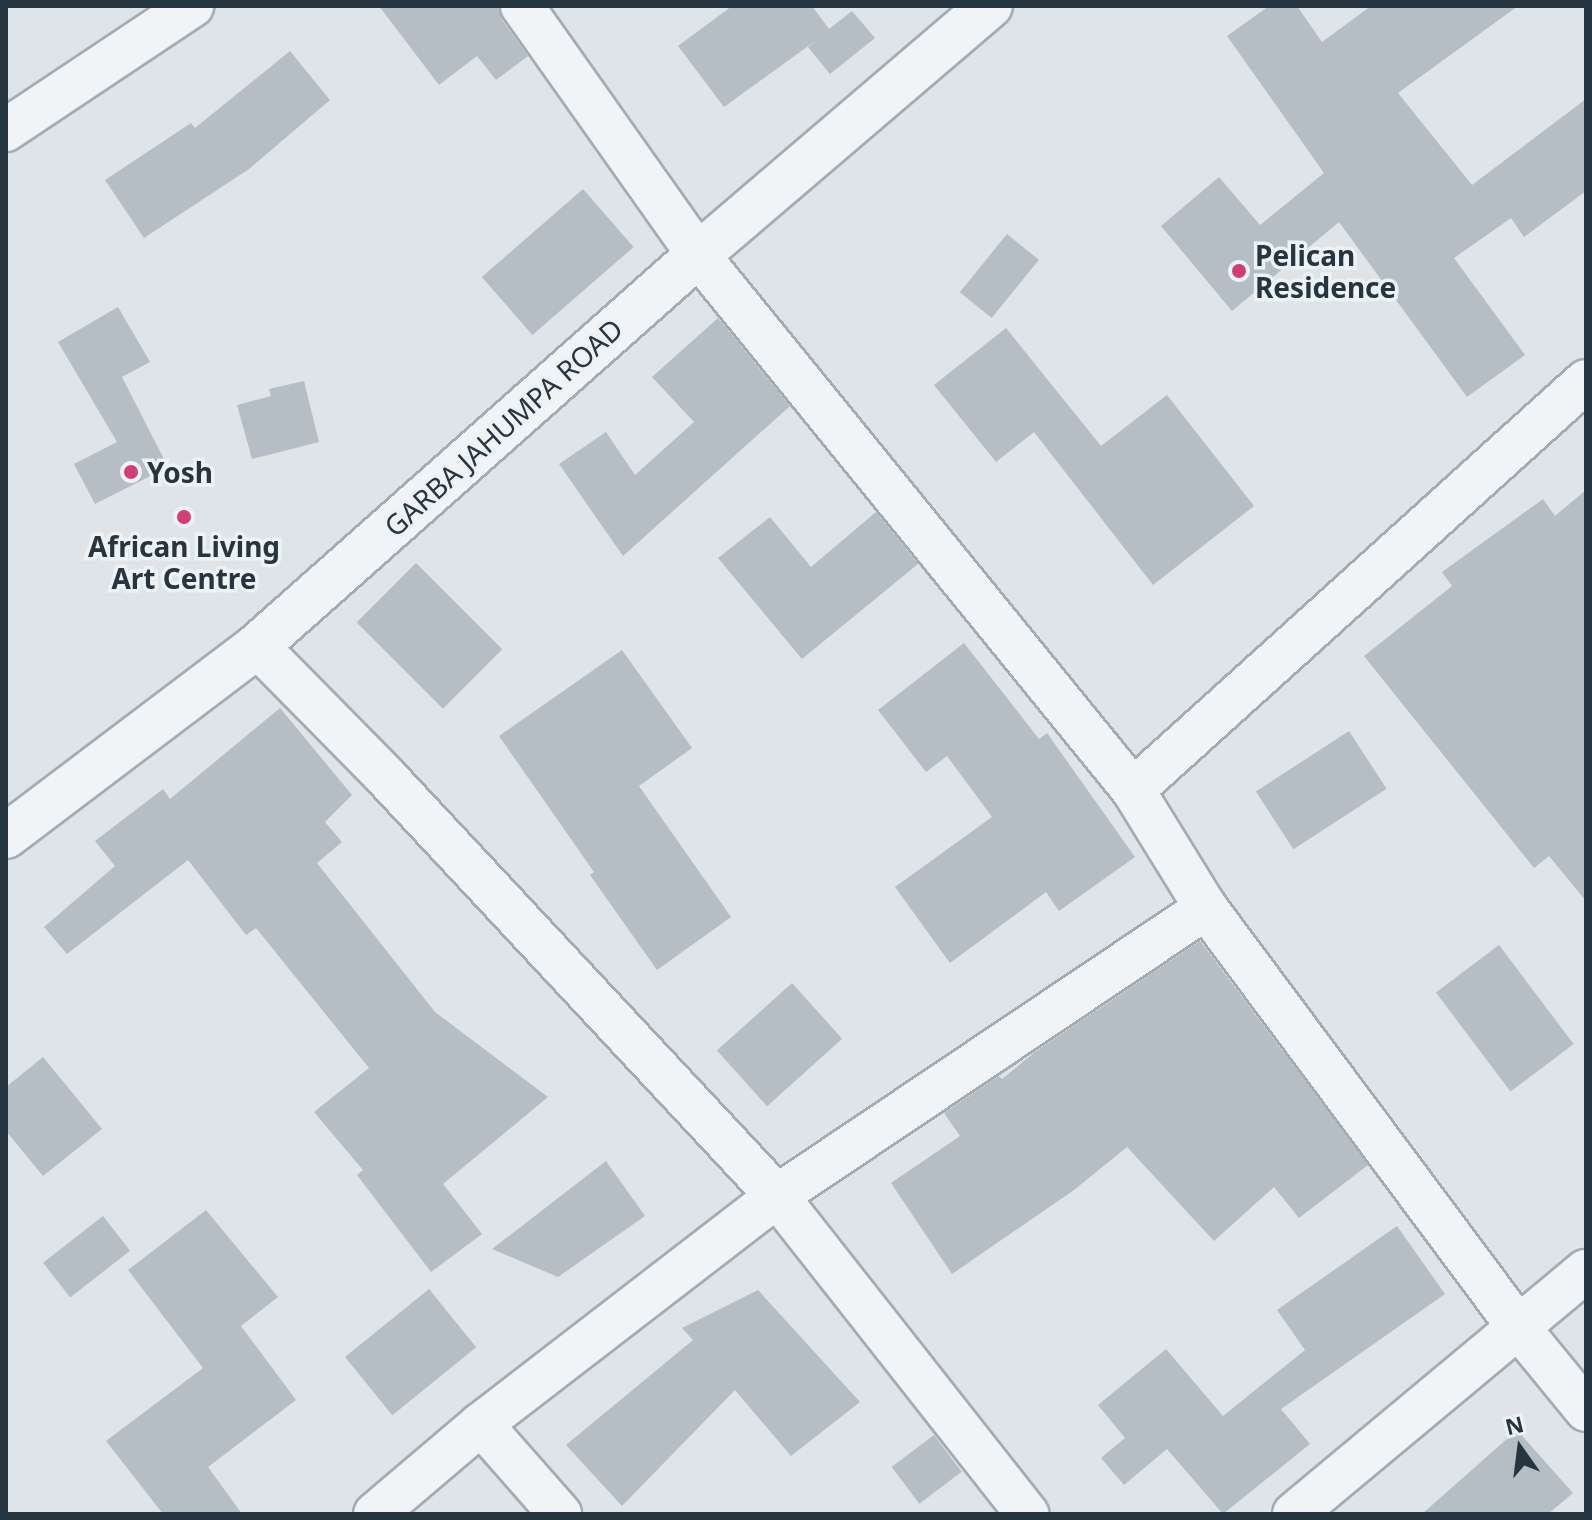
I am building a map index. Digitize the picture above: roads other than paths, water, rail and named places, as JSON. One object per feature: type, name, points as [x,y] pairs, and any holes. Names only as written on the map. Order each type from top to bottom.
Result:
[{"type":"street","points":[[6,130],[192,6]]},
{"type":"street","points":[[522,6],[698,255],[1133,790],[1206,908],[1519,1328],[1586,1410]]},
{"type":"street","name":"GARBA JAHUMPA ROAD","points":[[6,836],[257,646],[698,255],[990,6]]},
{"type":"street","points":[[1133,790],[1586,381]]},
{"type":"street","points":[[257,646],[397,788],[777,1196],[1027,1514]]},
{"type":"street","points":[[375,1514],[481,1424],[777,1196],[1206,908]]},
{"type":"street","points":[[1294,1514],[1586,1271]]},
{"type":"street","points":[[481,1424],[560,1514]]},
{"type":"place","name":"Pelican Residence","points":[[1239,271]]},
{"type":"place","name":"Yosh","points":[[131,472]]},
{"type":"place","name":"African Living Art Centre","points":[[184,517]]}]
